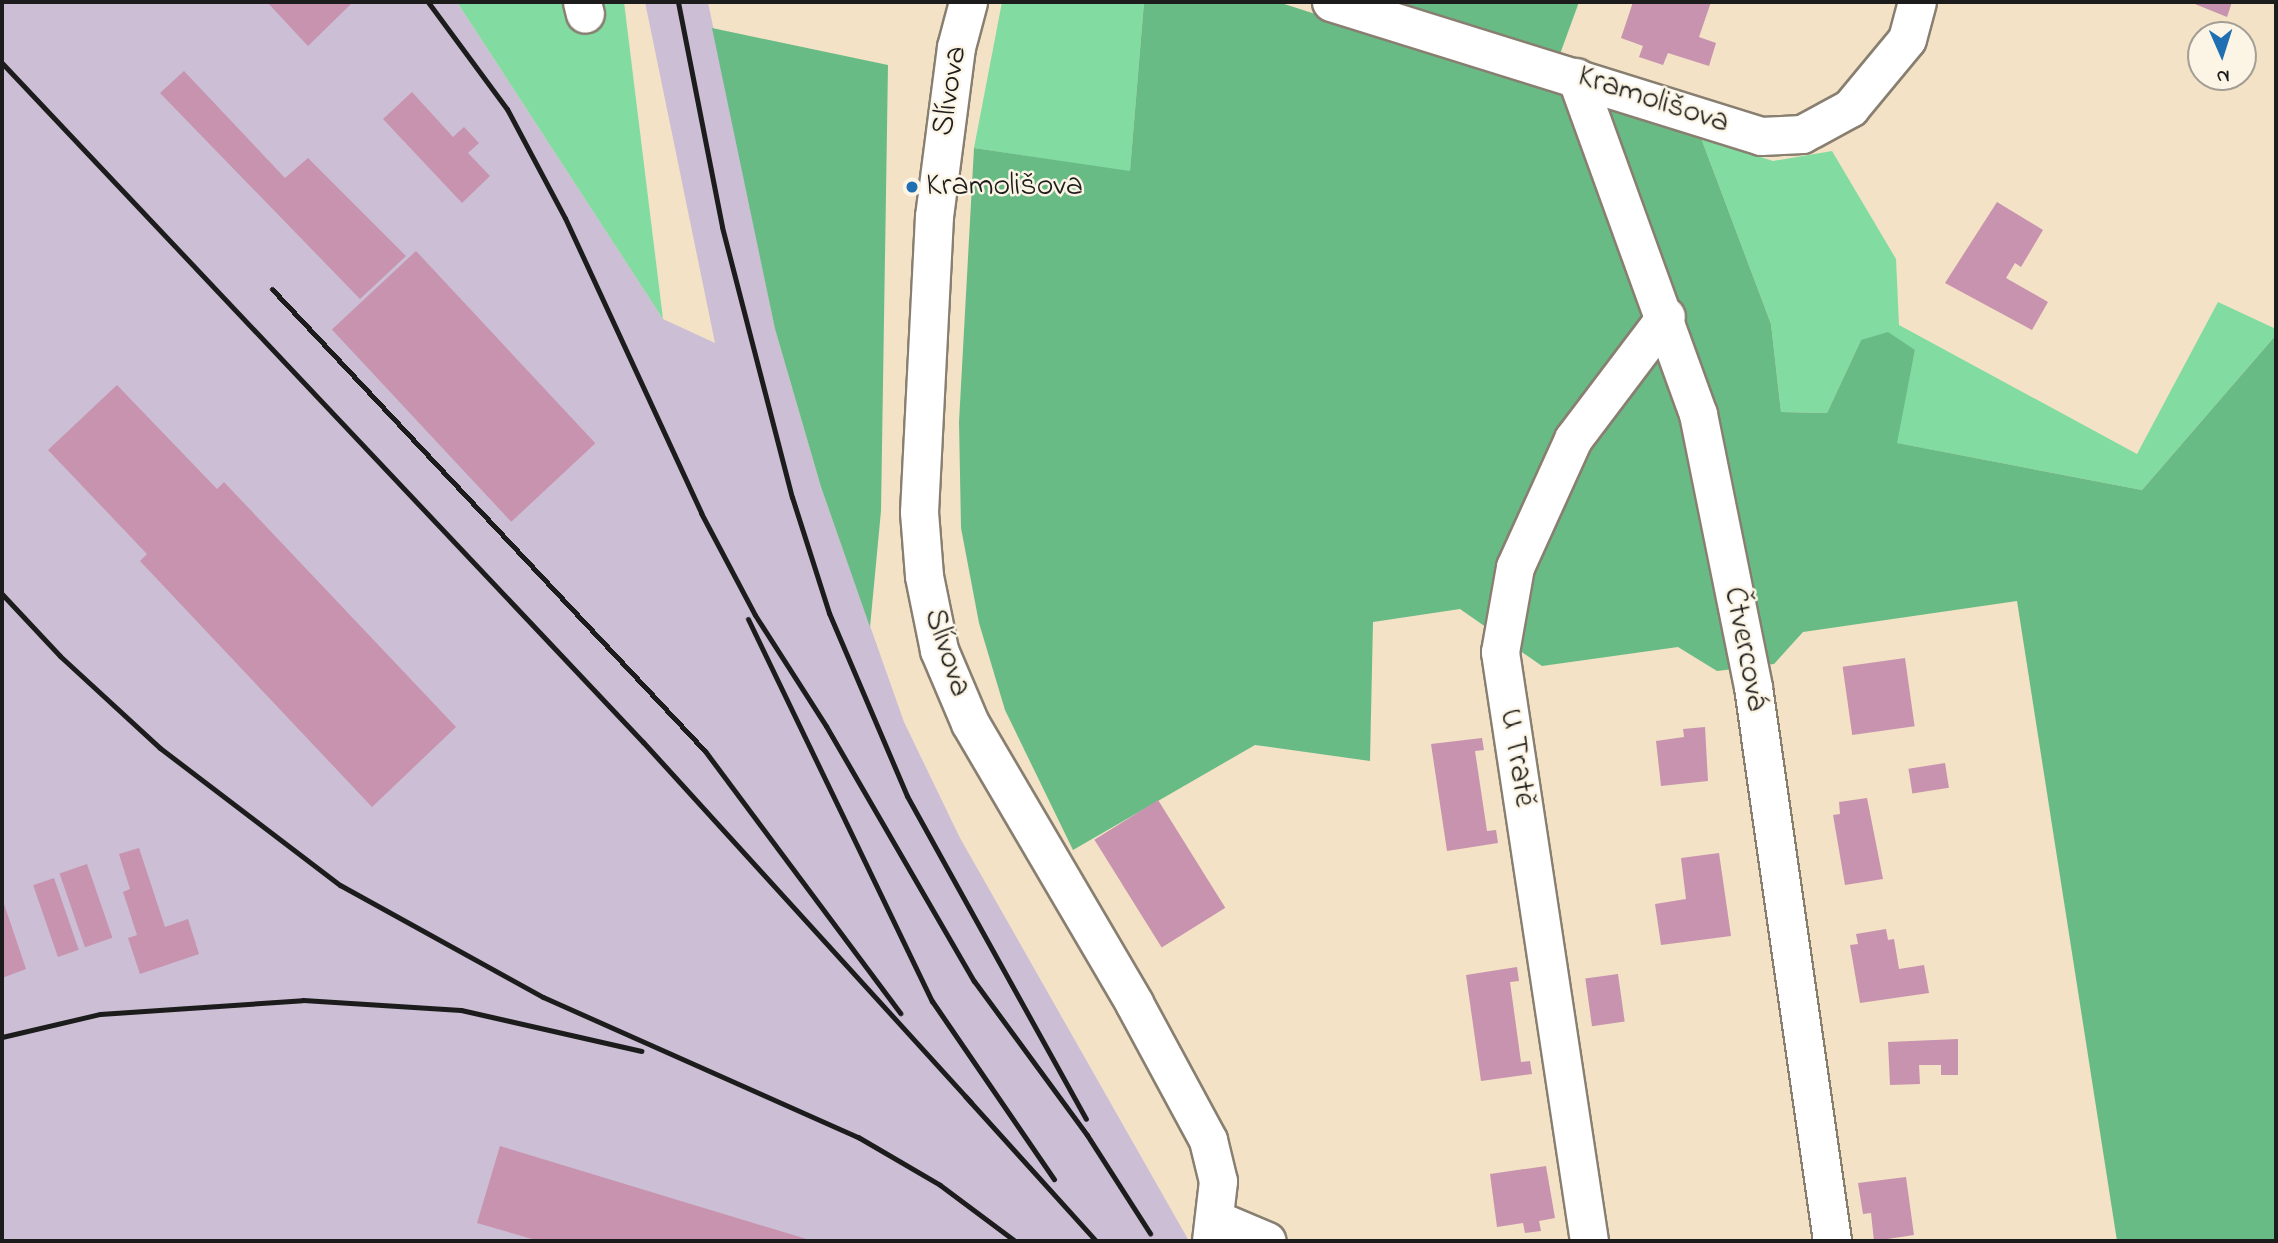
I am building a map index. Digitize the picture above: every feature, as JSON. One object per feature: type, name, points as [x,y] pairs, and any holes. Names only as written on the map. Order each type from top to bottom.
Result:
[{"type":"street","name":"Slívova","points":[[968,2],[956,47],[936,189],[919,512],[924,576],[939,650],[970,723],[1134,1003],[1208,1140],[1218,1181],[1213,1230]]},
{"type":"street","name":"Kramolišova","points":[[1331,2],[1761,136],[1802,134],[1850,108],[1907,39],[1917,2]]},
{"type":"street","name":"Čtvercová","points":[[1576,77],[1666,316],[1698,414],[1753,687],[1832,1241]]},
{"type":"street","name":"U Tratě","points":[[1589,1241],[1500,652],[1515,567],[1573,439],[1666,316]]},
{"type":"street","points":[[1213,1230],[1267,1241]]},
{"type":"shaded area","points":[[2,2],[457,2],[663,319],[715,343],[645,2],[708,2],[775,329],[821,487],[904,722],[960,838],[1189,1241],[2,1241]]},
{"type":"green space","points":[[457,2],[624,2],[663,319]]},
{"type":"green space","points":[[1002,2],[1144,2],[1130,172],[974,148]]},
{"type":"green space","points":[[1144,2],[1278,2],[1701,138],[1771,324],[1781,412],[1827,413],[1861,340],[1888,332],[1915,350],[1897,443],[2142,490],[2276,335],[2276,1241],[2117,1241],[2017,601],[1803,632],[1774,664],[1717,671],[1678,647],[1542,666],[1460,609],[1373,622],[1370,761],[1255,745],[1073,850],[1005,710],[979,623],[961,528],[959,422],[974,148],[1130,171]]},
{"type":"green space","points":[[1394,2],[1579,2],[1560,54]]},
{"type":"green space","points":[[712,28],[888,65],[881,511],[870,627],[821,487],[775,329]]},
{"type":"green space","points":[[1701,138],[1773,161],[1832,151],[1896,259],[1899,325],[2137,454],[2218,302],[2276,329],[2276,335],[2142,490],[1896,443],[1915,350],[1861,340],[1827,413],[1781,412],[1771,324]]},
{"type":"building","points":[[267,2],[353,2],[308,46]]},
{"type":"building","points":[[1633,2],[1711,2],[1699,37],[1716,43],[1709,66],[1668,53],[1663,65],[1639,57],[1643,46],[1621,38]]},
{"type":"building","points":[[2190,2],[2232,2],[2227,17]]},
{"type":"building","points":[[184,71],[285,178],[308,158],[406,256],[360,299],[160,93]]},
{"type":"building","points":[[412,92],[453,137],[464,127],[479,143],[468,153],[490,176],[462,203],[383,119]]},
{"type":"building","points":[[1997,202],[2043,230],[2021,267],[2015,263],[2006,278],[2048,302],[2032,330],[1945,283]]},
{"type":"building","points":[[416,251],[595,443],[511,522],[332,329]]},
{"type":"building","points":[[117,385],[217,489],[224,482],[456,727],[372,807],[140,561],[147,554],[48,450]]},
{"type":"building","points":[[1905,658],[1915,726],[1852,735],[1843,667]]},
{"type":"building","points":[[1705,727],[1708,781],[1661,786],[1656,741],[1684,737],[1683,729]]},
{"type":"building","points":[[1482,738],[1484,750],[1475,751],[1487,831],[1496,830],[1498,843],[1447,851],[1431,744]]},
{"type":"building","points":[[1945,763],[1949,788],[1912,793],[1908,769]]},
{"type":"building","points":[[1867,798],[1883,879],[1845,885],[1833,815],[1840,814],[1839,802]]},
{"type":"building","points":[[1158,800],[1225,908],[1162,947],[1094,840]]},
{"type":"building","points":[[139,848],[165,927],[188,919],[199,954],[140,974],[128,938],[137,935],[123,892],[130,889],[119,854]]},
{"type":"building","points":[[1719,853],[1731,936],[1661,945],[1655,904],[1686,899],[1681,858]]},
{"type":"building","points":[[87,864],[112,938],[85,947],[60,873]]},
{"type":"building","points":[[54,878],[79,950],[58,957],[33,885]]},
{"type":"building","points":[[2,898],[26,969],[2,978]]},
{"type":"building","points":[[1886,929],[1888,940],[1894,939],[1899,969],[1924,965],[1929,993],[1860,1003],[1850,945],[1858,944],[1856,934]]},
{"type":"building","points":[[1517,967],[1519,981],[1510,982],[1521,1062],[1530,1061],[1532,1074],[1481,1081],[1466,975]]},
{"type":"building","points":[[1618,974],[1625,1022],[1592,1026],[1585,979]]},
{"type":"building","points":[[1958,1039],[1958,1075],[1941,1075],[1941,1065],[1919,1065],[1920,1084],[1890,1085],[1888,1042]]},
{"type":"building","points":[[500,1146],[813,1241],[539,1241],[477,1223]]},
{"type":"building","points":[[1546,1166],[1555,1218],[1539,1221],[1541,1231],[1525,1233],[1523,1223],[1497,1227],[1490,1174]]},
{"type":"building","points":[[1906,1177],[1914,1235],[1874,1241],[1871,1213],[1863,1214],[1858,1183]]},
{"type":"railway","points":[[428,2],[507,109],[565,218],[701,513],[755,615],[826,726],[974,981],[1087,1135],[1150,1233]]},
{"type":"railway","points":[[678,2],[722,227],[792,497],[829,613],[907,796],[1086,1119]]},
{"type":"railway","points":[[2,63],[643,742],[971,1103]]},
{"type":"railway","points":[[272,289],[705,751],[900,1013]]},
{"type":"railway","points":[[2,594],[60,656],[160,748],[340,885],[543,997],[858,1137],[940,1185],[1015,1241]]},
{"type":"railway","points":[[748,619],[932,1001],[1054,1179]]},
{"type":"railway","points":[[2,1037],[100,1014],[303,1000],[461,1010],[641,1051]]},
{"type":"railway","points":[[965,1096],[1096,1241]]},
{"type":"place","name":"Kramolišova","points":[[912,187]]}]
